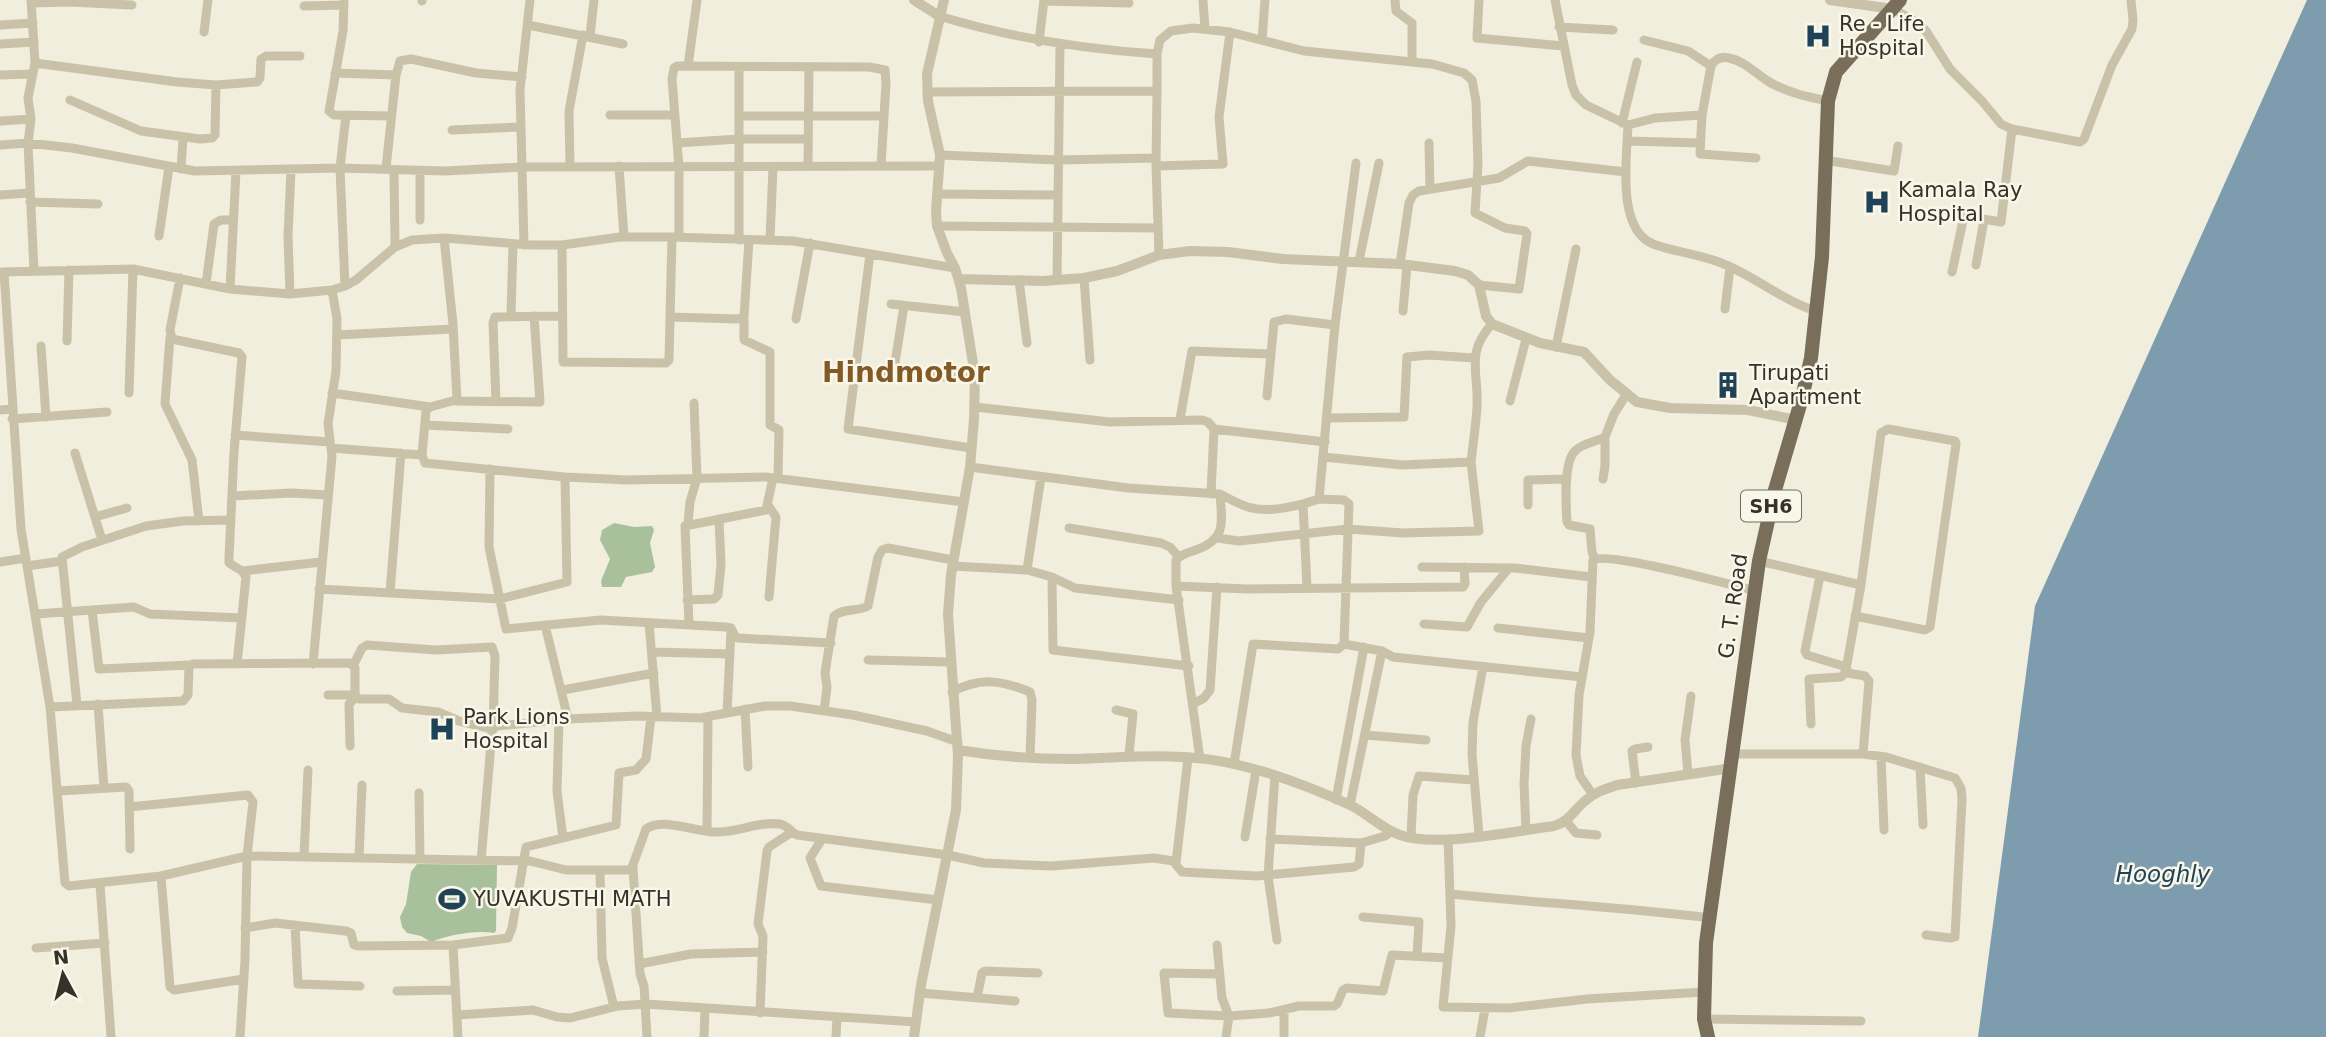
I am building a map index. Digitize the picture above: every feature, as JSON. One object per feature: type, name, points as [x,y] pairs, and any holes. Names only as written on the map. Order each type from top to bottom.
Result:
[{"type":"main road","name":"G. T. Road","points":[[1708,1037],[1704,1019],[1705,956],[1759,561],[1775,490],[1808,375],[1822,257],[1828,101],[1836,72],[1896,5]]},
{"type":"street","points":[[204,32],[208,0]]},
{"type":"street","points":[[524,245],[522,77],[530,0]]},
{"type":"street","points":[[570,167],[569,111],[594,0]]},
{"type":"street","points":[[688,66],[696,0]]},
{"type":"street","points":[[914,0],[940,16],[1039,41],[1157,54]]},
{"type":"street","points":[[914,1037],[920,993],[956,810],[958,746],[948,614],[953,563],[970,467],[975,407],[975,378],[957,274],[937,226],[939,161],[927,92],[927,64],[944,0]]},
{"type":"street","points":[[1039,41],[1044,0],[1129,3]]},
{"type":"street","points":[[1203,0],[1205,29]]},
{"type":"street","points":[[1262,40],[1265,0]]},
{"type":"street","points":[[1395,0],[1396,11],[1412,23],[1412,62]]},
{"type":"street","points":[[1479,0],[1477,38],[1563,46]]},
{"type":"street","points":[[1554,0],[1576,95],[1586,105],[1625,124],[1655,118],[1702,115]]},
{"type":"street","points":[[1830,0],[1896,5],[1922,26],[1950,69],[1982,101],[1996,120],[2012,129],[2076,142],[2083,141],[2112,65],[2132,29],[2131,0]]},
{"type":"street","points":[[34,271],[27,143],[31,119],[28,98],[35,63],[32,1],[132,5]]},
{"type":"street","points":[[304,6],[344,2],[343,31],[329,111],[334,116],[391,116]]},
{"type":"street","points":[[0,25],[33,23]]},
{"type":"street","points":[[528,25],[623,44]]},
{"type":"street","points":[[1559,27],[1613,30]]},
{"type":"street","points":[[1159,255],[1157,54],[1160,40],[1167,32],[1205,29],[1230,32],[1304,51],[1432,64],[1464,73],[1472,80],[1476,101],[1476,214],[1504,228],[1525,231],[1527,234],[1519,289],[1479,285]]},
{"type":"street","points":[[0,145],[27,143],[72,148],[195,172],[340,168],[419,171],[522,167],[881,166],[939,161],[1058,160],[1223,164],[1219,117],[1230,32]]},
{"type":"street","points":[[1644,40],[1688,51],[1711,66]]},
{"type":"street","points":[[0,44],[34,42]]},
{"type":"street","points":[[1057,280],[1060,45]]},
{"type":"street","points":[[35,63],[137,78],[216,85],[257,82],[260,78],[261,59],[266,56],[300,56]]},
{"type":"street","points":[[1756,158],[1699,152],[1702,115],[1711,66],[1718,58],[1735,60],[1782,88],[1828,101]]},
{"type":"street","points":[[395,247],[390,169],[391,116],[400,61],[411,59],[476,74],[522,77]]},
{"type":"street","points":[[1637,62],[1625,124],[1628,141],[1626,191],[1630,213],[1642,237],[1656,245],[1730,267],[1761,282],[1792,302],[1816,311]]},
{"type":"street","points":[[562,245],[562,359],[566,363],[667,363],[679,167],[673,72],[677,66],[869,67],[885,70],[881,166]]},
{"type":"street","points":[[688,524],[762,511],[768,505],[775,478],[779,430],[770,425],[770,352],[744,340],[739,67]]},
{"type":"street","points":[[808,166],[809,67]]},
{"type":"street","points":[[335,73],[396,75]]},
{"type":"street","points":[[0,75],[31,74]]},
{"type":"street","points":[[70,100],[141,131],[183,138],[214,137],[216,85]]},
{"type":"street","points":[[927,92],[1157,91]]},
{"type":"street","points":[[610,115],[675,115]]},
{"type":"street","points":[[345,286],[340,168],[346,116]]},
{"type":"street","points":[[739,116],[884,116]]},
{"type":"street","points":[[0,121],[31,119]]},
{"type":"street","points":[[452,130],[521,127]]},
{"type":"street","points":[[1952,272],[1964,216],[2001,222],[2012,129]]},
{"type":"street","points":[[181,169],[183,138]]},
{"type":"street","points":[[677,143],[739,139],[808,139]]},
{"type":"street","points":[[1628,141],[1700,144]]},
{"type":"street","points":[[1429,143],[1430,189]]},
{"type":"street","points":[[1824,160],[1894,172],[1898,146]]},
{"type":"street","points":[[1403,312],[1410,200],[1415,193],[1499,178],[1528,162],[1626,172]]},
{"type":"street","points":[[1319,499],[1342,260],[1356,163]]},
{"type":"street","points":[[1359,261],[1379,163]]},
{"type":"street","points":[[619,166],[624,237]]},
{"type":"street","points":[[770,240],[773,166]]},
{"type":"street","points":[[159,236],[169,167]]},
{"type":"street","points":[[290,294],[288,236],[291,170]]},
{"type":"street","points":[[230,289],[236,171]]},
{"type":"street","points":[[419,171],[420,220]]},
{"type":"street","points":[[937,194],[1058,195]]},
{"type":"street","points":[[0,195],[98,204]]},
{"type":"street","points":[[206,284],[214,224],[221,220],[233,220]]},
{"type":"street","points":[[1976,265],[1984,220]]},
{"type":"street","points":[[937,226],[1157,228]]},
{"type":"street","points":[[633,868],[629,871],[566,870],[524,861],[247,856],[161,876],[100,884],[66,885],[50,707],[21,528],[2,272],[134,268],[230,289],[290,294],[345,286],[356,281],[395,247],[412,240],[444,238],[524,245],[562,245],[624,237],[770,240],[810,243],[957,274],[1019,280],[1084,278],[1116,271],[1159,255],[1208,251],[1283,259],[1404,264],[1468,275],[1479,285],[1487,319],[1492,324],[1526,339],[1588,354],[1626,395],[1642,404],[1740,409],[1796,420]]},
{"type":"street","points":[[444,238],[453,329],[456,400]]},
{"type":"street","points":[[796,319],[810,243]]},
{"type":"street","points":[[511,316],[513,244]]},
{"type":"street","points":[[1556,347],[1576,249]]},
{"type":"street","points":[[870,254],[848,429],[971,448]]},
{"type":"street","points":[[1726,309],[1730,267]]},
{"type":"street","points":[[129,393],[134,268]]},
{"type":"street","points":[[66,341],[69,270]]},
{"type":"street","points":[[180,278],[170,337],[165,404],[192,460],[199,521]]},
{"type":"street","points":[[1084,278],[1090,360]]},
{"type":"street","points":[[1019,280],[1027,343]]},
{"type":"street","points":[[313,664],[328,495],[331,445],[328,422],[336,371],[337,319],[332,290]]},
{"type":"street","points":[[891,304],[965,313]]},
{"type":"street","points":[[893,375],[904,306]]},
{"type":"street","points":[[332,393],[430,407],[456,400],[538,402],[542,400],[534,316]]},
{"type":"street","points":[[496,402],[495,317],[562,316]]},
{"type":"street","points":[[670,317],[744,317]]},
{"type":"street","points":[[1267,396],[1273,323],[1276,320],[1335,325]]},
{"type":"street","points":[[1217,538],[1239,541],[1348,529],[1403,533],[1478,531],[1471,462],[1478,405],[1474,358],[1481,337],[1492,324]]},
{"type":"street","points":[[337,335],[453,329]]},
{"type":"street","points":[[170,337],[241,354],[229,561],[246,577],[237,664]]},
{"type":"street","points":[[1510,401],[1526,339]]},
{"type":"street","points":[[41,346],[46,417]]},
{"type":"street","points":[[1180,419],[1192,351],[1270,354]]},
{"type":"street","points":[[1328,418],[1405,417],[1408,356],[1474,358]]},
{"type":"street","points":[[856,370],[893,375],[975,378]]},
{"type":"street","points":[[1603,479],[1605,437],[1614,414],[1626,395]]},
{"type":"street","points":[[689,625],[684,529],[688,524],[690,502],[697,478],[694,403]]},
{"type":"street","points":[[430,407],[426,411],[422,455],[425,463],[565,477],[627,480],[775,478],[964,502]]},
{"type":"street","points":[[975,407],[1110,422],[1140,423],[1180,419],[1206,421],[1214,429],[1325,442]]},
{"type":"street","points":[[0,410],[12,414],[46,417],[107,412]]},
{"type":"street","points":[[425,425],[508,429]]},
{"type":"street","points":[[1175,863],[1194,759],[1193,704],[1175,563],[1179,557],[1206,547],[1217,538],[1222,519],[1215,494],[1214,429]]},
{"type":"street","points":[[1811,724],[1809,678],[1841,677],[1846,668],[1855,616],[1861,585],[1881,433],[1888,429],[1955,440],[1930,627],[1925,630],[1855,616]]},
{"type":"street","points":[[235,435],[422,455]]},
{"type":"street","points":[[1595,559],[1590,528],[1569,525],[1567,522],[1567,479],[1574,452],[1605,437]]},
{"type":"street","points":[[75,453],[102,540]]},
{"type":"street","points":[[390,593],[401,453]]},
{"type":"street","points":[[1324,457],[1402,465],[1471,462]]},
{"type":"street","points":[[970,467],[1128,488],[1215,494],[1255,509],[1303,504],[1319,499],[1346,500],[1349,504],[1344,644],[1338,649],[1253,644],[1234,764]]},
{"type":"street","points":[[490,469],[489,547],[506,629],[601,620],[731,628]]},
{"type":"street","points":[[319,589],[500,599],[567,582],[565,477]]},
{"type":"street","points":[[1027,570],[1041,477]]},
{"type":"street","points":[[1528,505],[1528,480],[1567,479]]},
{"type":"street","points":[[232,496],[290,493],[328,495]]},
{"type":"street","points":[[1303,504],[1307,587]]},
{"type":"street","points":[[768,505],[776,517],[769,597]]},
{"type":"street","points":[[95,517],[127,508]]},
{"type":"street","points":[[687,600],[714,599],[718,595],[721,565],[719,519]]},
{"type":"street","points":[[77,705],[62,561],[64,554],[151,524],[231,520]]},
{"type":"street","points":[[1069,528],[1161,543],[1170,547],[1179,557]]},
{"type":"street","points":[[824,711],[827,687],[825,673],[833,621],[836,614],[868,606],[878,556],[882,550],[888,548],[953,563],[1027,570],[1052,576],[1075,588],[1179,600]]},
{"type":"street","points":[[1593,795],[1580,776],[1576,755],[1578,695],[1589,638],[1591,567],[1595,559],[1601,557],[1635,563],[1756,591]]},
{"type":"street","points":[[0,562],[62,561]]},
{"type":"street","points":[[1759,561],[1861,585]]},
{"type":"street","points":[[242,571],[321,562]]},
{"type":"street","points":[[1422,567],[1509,568],[1591,577]]},
{"type":"street","points":[[1177,586],[1463,587],[1464,567]]},
{"type":"street","points":[[1424,624],[1466,627],[1481,602],[1509,568]]},
{"type":"street","points":[[1052,576],[1053,650],[1189,666]]},
{"type":"street","points":[[1820,576],[1805,651],[1807,655],[1865,676],[1868,681],[1863,754]]},
{"type":"street","points":[[1193,704],[1204,698],[1210,690],[1217,587]]},
{"type":"street","points":[[36,614],[134,607],[150,614],[242,618]]},
{"type":"street","points":[[92,610],[99,669],[237,664],[354,664]]},
{"type":"street","points":[[245,928],[269,923],[349,932],[356,946],[453,945],[508,938],[527,846],[615,827],[618,823],[619,772],[636,770],[646,759],[654,717],[654,673],[649,622]]},
{"type":"street","points":[[545,625],[563,690],[564,719],[557,791],[563,838]]},
{"type":"street","points":[[731,628],[734,636],[738,638],[831,642]]},
{"type":"street","points":[[727,713],[731,628]]},
{"type":"street","points":[[1498,628],[1589,638]]},
{"type":"street","points":[[1344,644],[1382,651],[1394,657],[1582,677]]},
{"type":"street","points":[[350,746],[349,704],[355,696],[354,664],[362,648],[367,645],[436,650],[492,647],[495,656],[493,728],[481,861]]},
{"type":"street","points":[[1336,800],[1364,648]]},
{"type":"street","points":[[1350,805],[1382,651]]},
{"type":"street","points":[[652,652],[730,654]]},
{"type":"street","points":[[868,660],[950,662]]},
{"type":"street","points":[[50,707],[186,700],[190,665]]},
{"type":"street","points":[[1479,835],[1473,780],[1474,722],[1482,667]]},
{"type":"street","points":[[563,690],[654,673]]},
{"type":"street","points":[[952,692],[970,682],[984,681],[1030,692],[1030,757]]},
{"type":"street","points":[[328,695],[355,696],[363,700],[388,699],[402,708],[438,712],[459,722],[493,728],[564,719],[708,718],[745,709],[790,706],[853,715],[927,731],[958,746],[1030,757],[1070,759],[1129,755],[1234,764],[1275,775],[1350,805],[1392,831],[1411,837],[1448,839],[1554,826],[1566,821],[1593,795],[1617,785],[1688,774],[1732,761],[1863,754],[1955,778],[1961,788],[1955,937],[1951,939],[1926,936]]},
{"type":"street","points":[[1688,774],[1685,740],[1691,695]]},
{"type":"street","points":[[98,705],[104,788]]},
{"type":"street","points":[[745,709],[748,767]]},
{"type":"street","points":[[1116,710],[1133,714],[1129,755]]},
{"type":"street","points":[[707,831],[708,718]]},
{"type":"street","points":[[1527,830],[1525,756],[1531,719]]},
{"type":"street","points":[[1365,736],[1426,740]]},
{"type":"street","points":[[1636,783],[1632,751],[1648,747]]},
{"type":"street","points":[[1881,757],[1884,830]]},
{"type":"street","points":[[1920,767],[1923,825]]},
{"type":"street","points":[[304,856],[308,770]]},
{"type":"street","points":[[1245,837],[1256,770]]},
{"type":"street","points":[[1275,775],[1268,876],[1277,940]]},
{"type":"street","points":[[1411,837],[1413,797],[1419,776],[1473,780]]},
{"type":"street","points":[[359,858],[362,785]]},
{"type":"street","points":[[59,791],[126,787],[129,791],[130,849]]},
{"type":"street","points":[[419,793],[421,860]]},
{"type":"street","points":[[129,807],[248,795],[253,802],[247,856],[240,1037]]},
{"type":"street","points":[[1566,821],[1576,833],[1597,835]]},
{"type":"street","points":[[647,1037],[633,868],[646,829],[650,826],[677,826],[719,832],[769,823],[784,825],[797,835],[948,855],[984,863],[1051,866],[1154,858],[1168,859],[1182,872],[1268,876],[1354,867],[1359,864],[1361,843]]},
{"type":"street","points":[[1270,839],[1361,843],[1392,831]]},
{"type":"street","points":[[760,1013],[764,936],[758,924],[768,849],[792,832]]},
{"type":"street","points":[[822,838],[810,858],[821,886],[938,900]]},
{"type":"street","points":[[1448,839],[1451,926],[1442,1006],[1485,1009],[1704,992]]},
{"type":"street","points":[[600,871],[603,958],[614,1007]]},
{"type":"street","points":[[161,876],[170,987],[174,990],[244,979]]},
{"type":"street","points":[[100,884],[111,1037]]},
{"type":"street","points":[[1451,894],[1633,908],[1710,918]]},
{"type":"street","points":[[1363,917],[1419,922],[1418,956]]},
{"type":"street","points":[[295,925],[298,984],[360,986]]},
{"type":"street","points":[[36,948],[106,943]]},
{"type":"street","points":[[453,945],[458,1037]]},
{"type":"street","points":[[1217,945],[1222,999],[1228,1016],[1227,1037]]},
{"type":"street","points":[[639,964],[691,954],[762,952]]},
{"type":"street","points":[[1219,974],[1164,973],[1166,1010],[1170,1013],[1228,1016],[1303,1006],[1334,1006],[1342,991],[1347,988],[1382,991],[1391,956],[1447,958]]},
{"type":"street","points":[[977,998],[982,973],[985,971],[1038,973]]},
{"type":"street","points":[[397,991],[455,990]]},
{"type":"street","points":[[920,993],[1015,1001]]},
{"type":"street","points":[[457,1015],[536,1010],[570,1018],[614,1007],[646,1004],[916,1022]]},
{"type":"street","points":[[704,1037],[705,1009]]},
{"type":"street","points":[[1480,1037],[1485,1009]]},
{"type":"street","points":[[1284,1010],[1284,1037]]},
{"type":"street","points":[[836,1037],[837,1017]]},
{"type":"street","points":[[1704,1019],[1861,1021]]},
{"type":"green space","points":[[614,523],[634,527],[652,526],[654,530],[650,543],[655,567],[652,572],[626,577],[621,587],[602,587],[601,581],[610,559],[600,540],[602,530]]},
{"type":"green space","name":"YUVAKUSTHI MATH","points":[[417,864],[497,865],[496,931],[462,934],[431,942],[421,936],[407,933],[402,927],[400,917],[406,904],[411,872]]},
{"type":"water","name":"Hooghly","points":[[2307,0],[2326,0],[2326,1037],[1978,1037],[2035,606]]},
{"type":"place","name":"Re - Life Hospital","points":[[1818,36]]},
{"type":"place","name":"Kamala Ray Hospital","points":[[1877,202]]},
{"type":"place","name":"Tirupati Apartment","points":[[1728,385]]},
{"type":"place","name":"Park Lions Hospital","points":[[442,729]]},
{"type":"place","name":"YUVAKUSTHI MATH","points":[[452,899]]},
{"type":"district","name":"Hindmotor","points":[[906,372]]}]
